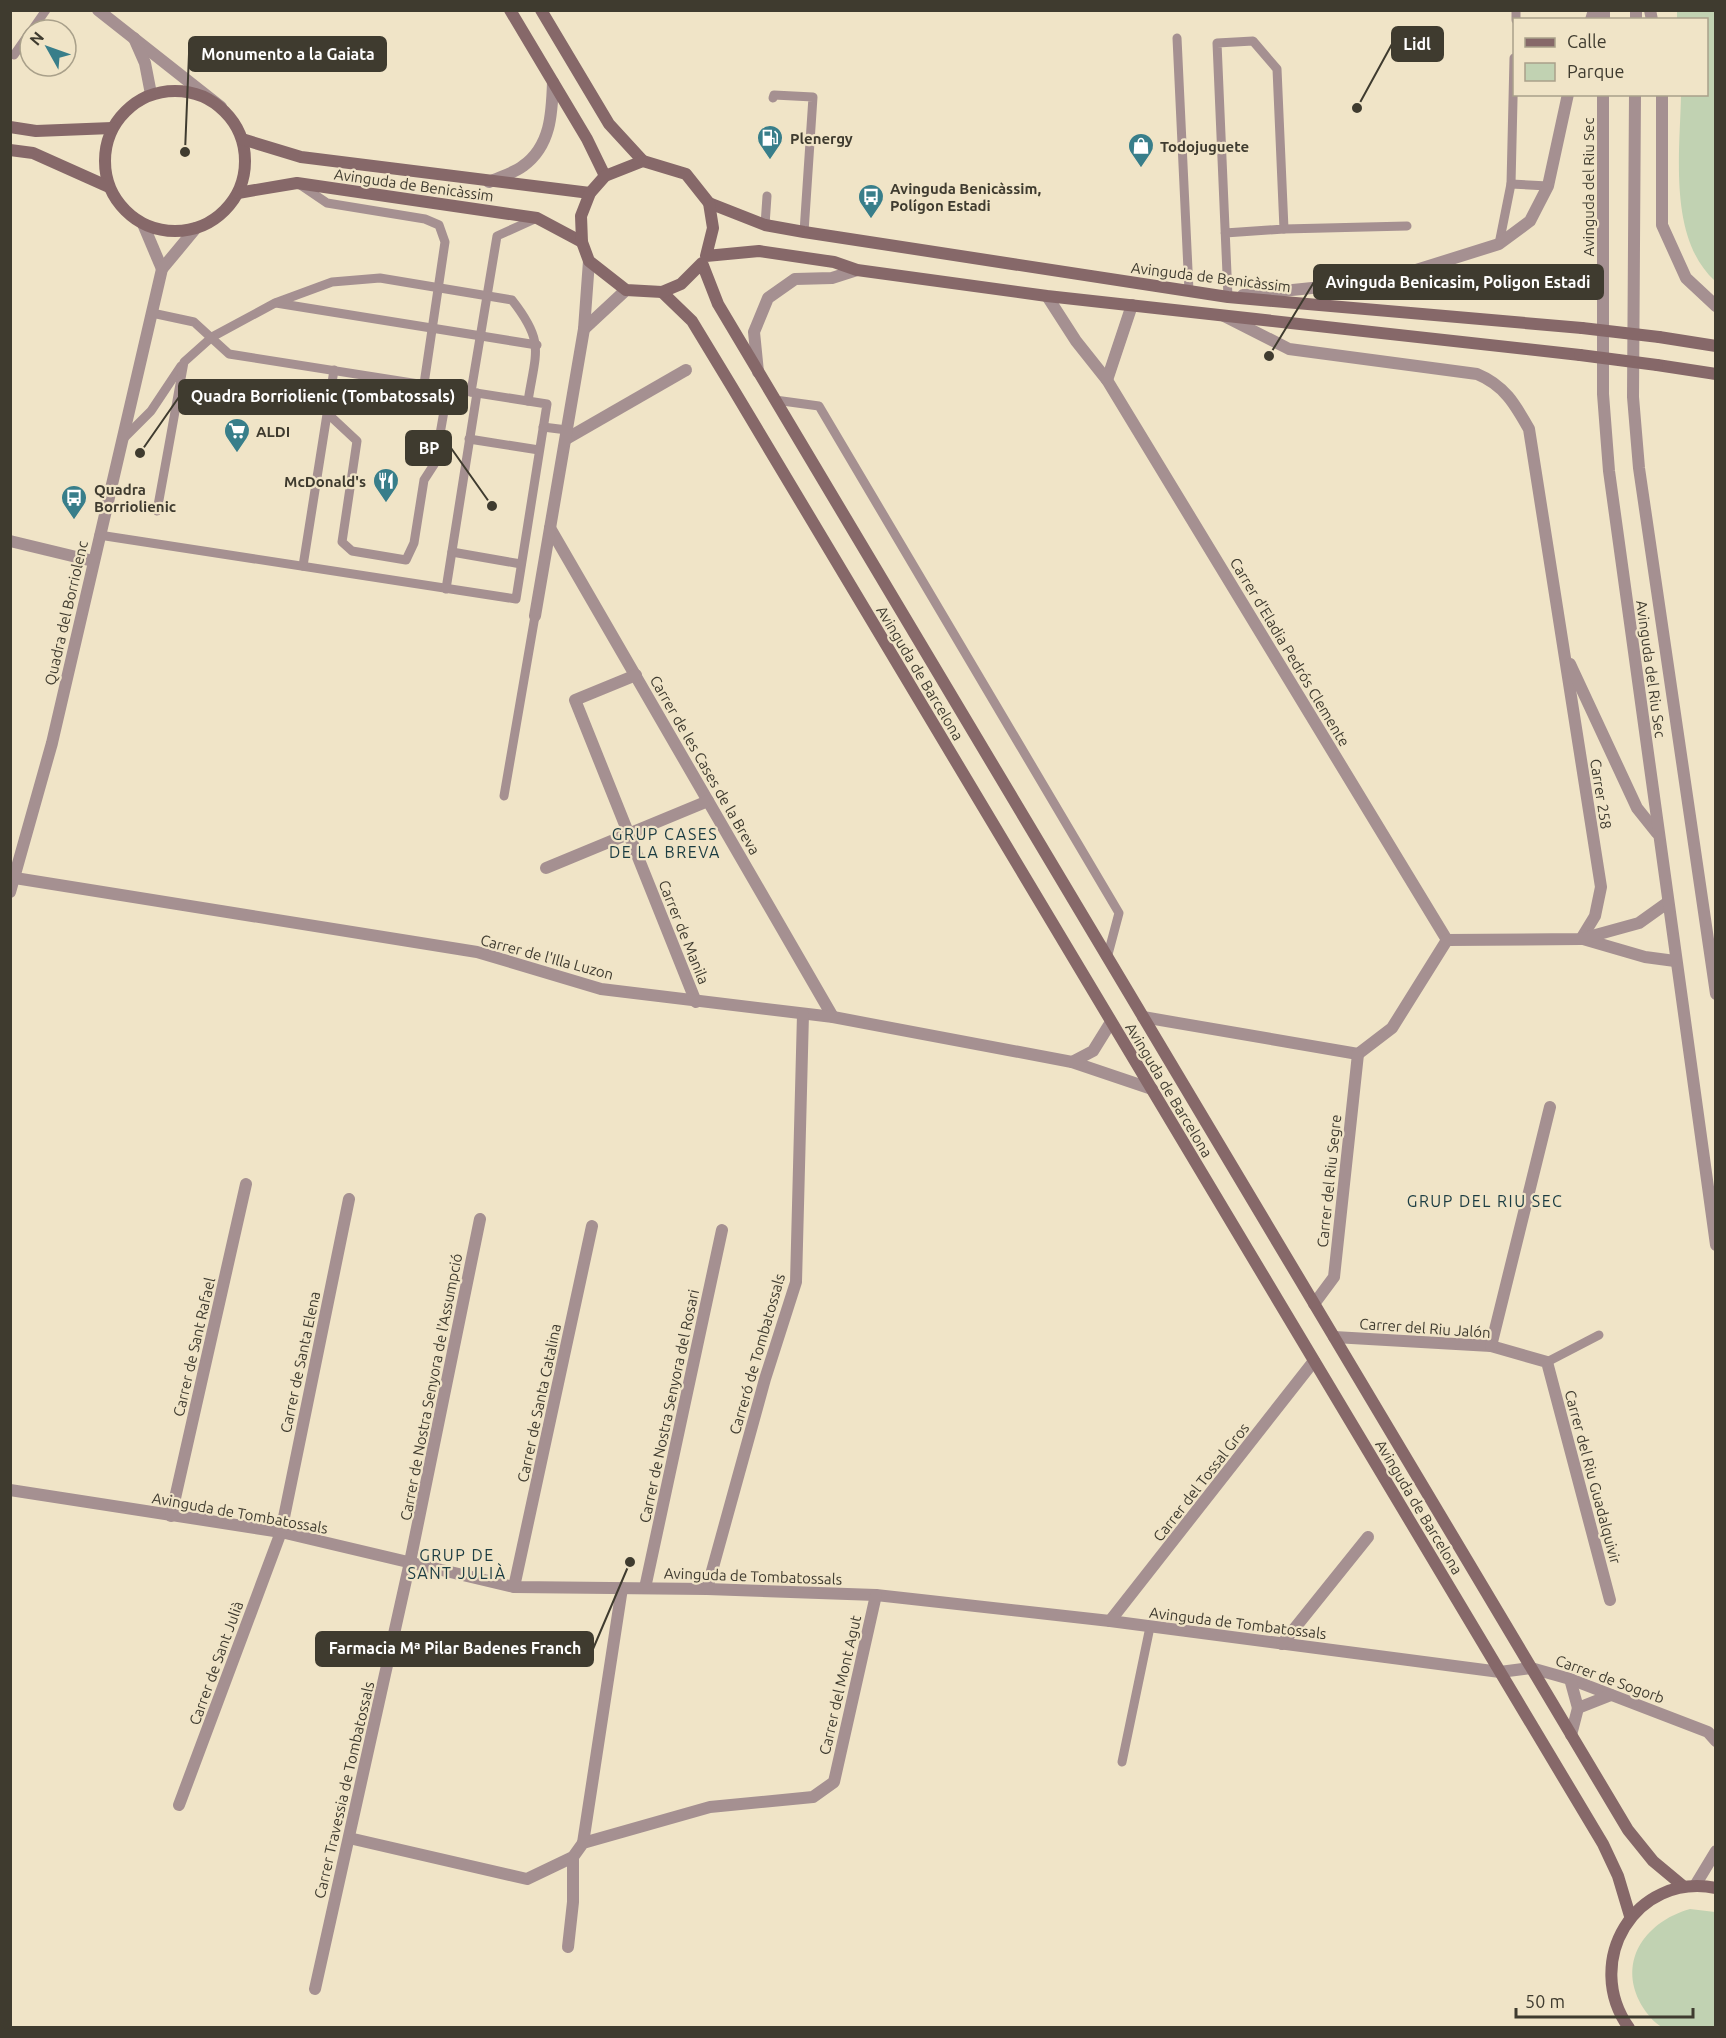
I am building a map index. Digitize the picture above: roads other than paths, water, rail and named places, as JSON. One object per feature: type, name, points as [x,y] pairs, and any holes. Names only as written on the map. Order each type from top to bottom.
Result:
[{"type":"main road","points":[[510,10],[587,139],[605,176]]},
{"type":"main road","points":[[541,10],[609,124],[643,161],[686,174],[709,203],[713,228],[704,260],[681,284],[662,292],[626,290],[589,261],[582,242],[581,216],[590,192],[605,176],[643,161]]},
{"type":"main road","points":[[10,150],[33,153],[109,187],[142,224],[168,231],[196,228],[221,214],[238,193],[245,165],[242,139],[221,107],[186,90],[152,94],[129,106],[112,128],[104,161],[109,187]]},
{"type":"main road","points":[[10,127],[36,131],[112,128]]},
{"type":"main road","name":"Avinguda de Benicàssim","points":[[242,139],[301,157],[489,182],[590,192]]},
{"type":"main road","name":"Avinguda de Benicàssim","points":[[238,193],[297,183],[537,218],[582,242]]},
{"type":"main road","name":"Avinguda de Benicàssim","points":[[709,203],[765,225],[1228,297],[1582,328],[1716,346]]},
{"type":"main road","points":[[704,260],[759,251],[834,262],[857,270],[1047,296],[1580,355],[1716,374]]},
{"type":"main road","name":"Avinguda de Barcelona","points":[[704,260],[718,304],[758,372],[1628,1830],[1653,1861],[1683,1886]]},
{"type":"main road","name":"Avinguda de Barcelona","points":[[662,292],[692,321],[1603,1844],[1618,1876],[1630,1916]]},
{"type":"main road","points":[[1628,2027],[1612,1991],[1612,1981],[1613,1952],[1630,1916],[1654,1896],[1683,1886],[1696,1884],[1716,1888]]},
{"type":"street","points":[[98,10],[132,34],[221,107]]},
{"type":"street","points":[[132,34],[145,63],[152,94]]},
{"type":"street","points":[[489,182],[523,166],[543,145],[551,118],[553,82]]},
{"type":"street","points":[[1228,297],[1381,281],[1499,244],[1530,221],[1548,186],[1568,96]]},
{"type":"street","name":"Avinguda del Riu Sec","points":[[1604,96],[1604,405],[1609,471],[1716,1245]]},
{"type":"street","name":"Avinguda del Riu Sec","points":[[1635,96],[1633,353],[1638,458],[1711,926],[1716,994]]},
{"type":"street","points":[[1662,96],[1662,225],[1686,278],[1716,306]]},
{"type":"street","points":[[142,224],[162,268]]},
{"type":"street","name":"Quadra del Borriolenc","points":[[10,892],[52,743],[162,268],[196,228]]},
{"type":"street","points":[[535,616],[584,329],[589,261]]},
{"type":"street","name":"Avinguda de Barcelona","points":[[758,372],[754,332],[768,298],[795,279],[832,278],[857,270]]},
{"type":"street","points":[[584,329],[626,290]]},
{"type":"street","name":"Carrer d'Eladia Pedrós Clemente","points":[[1047,296],[1076,341],[1107,380],[1447,940]]},
{"type":"street","points":[[1107,380],[1132,305]]},
{"type":"street","name":"Carrer 258","points":[[1222,315],[1289,349],[1477,374],[1494,381],[1509,396],[1529,429],[1601,887],[1595,916],[1581,939]]},
{"type":"street","points":[[566,435],[686,370]]},
{"type":"street","name":"Carrer de les Cases de la Breva","points":[[550,528],[834,1017]]},
{"type":"street","points":[[10,541],[93,561]]},
{"type":"street","name":"Carrer 258","points":[[1563,650],[1637,808],[1658,833]]},
{"type":"street","name":"Carrer de Manila","points":[[636,675],[575,700],[696,1002]]},
{"type":"street","points":[[546,868],[708,801]]},
{"type":"street","name":"Carrer de l'Illa Luzon","points":[[15,878],[477,952],[601,989],[834,1017],[1072,1062],[1152,1089]]},
{"type":"street","points":[[1143,1017],[1358,1054],[1392,1029],[1447,940],[1581,939],[1639,923],[1667,903]]},
{"type":"street","points":[[1581,939],[1645,957],[1675,961]]},
{"type":"street","name":"Carreró de Tombatossals","points":[[707,1589],[765,1379],[796,1282],[803,1014]]},
{"type":"street","points":[[1072,1062],[1094,1051],[1111,1022]]},
{"type":"street","name":"Carrer del Riu Segre","points":[[1314,1304],[1334,1277],[1358,1054]]},
{"type":"street","points":[[1491,1346],[1550,1107]]},
{"type":"street","name":"Carrer de Sant Rafael","points":[[171,1516],[246,1184]]},
{"type":"street","name":"Carrer de Santa Elena","points":[[281,1532],[349,1199]]},
{"type":"street","name":"Carrer de Nostra Senyora de l'Assumpció","points":[[411,1562],[480,1219]]},
{"type":"street","name":"Carrer de Santa Catalina","points":[[514,1587],[592,1226]]},
{"type":"street","name":"Carrer de Nostra Senyora del Rosari","points":[[645,1588],[722,1230]]},
{"type":"street","name":"Carrer del Riu Jalón","points":[[1334,1336],[1491,1346],[1547,1362]]},
{"type":"street","name":"Carrer del Tossal Gros","points":[[1110,1622],[1314,1361]]},
{"type":"street","name":"Carrer del Riu Guadalquivir","points":[[1547,1362],[1610,1600]]},
{"type":"street","name":"Avinguda de Tombatossals","points":[[10,1490],[281,1532],[514,1587],[707,1589],[876,1595],[1110,1622],[1500,1672]]},
{"type":"street","name":"Carrer de Sant Julià","points":[[179,1805],[281,1532]]},
{"type":"street","points":[[1282,1644],[1368,1537]]},
{"type":"street","name":"Carrer Travessia de Tombatossals","points":[[315,1989],[411,1562]]},
{"type":"street","points":[[349,1838],[527,1879],[573,1857],[583,1843],[622,1588]]},
{"type":"street","name":"Carrer del Mont Agut","points":[[583,1843],[710,1807],[813,1797],[834,1782],[876,1595]]},
{"type":"street","name":"Carrer de Sogorb","points":[[1500,1672],[1531,1668],[1570,1678],[1713,1734]]},
{"type":"street","points":[[1570,1678],[1578,1707],[1571,1735]]},
{"type":"street","points":[[1578,1707],[1611,1695]]},
{"type":"street","points":[[1696,1884],[1716,1851]]},
{"type":"street","points":[[568,1947],[573,1902],[573,1857]]},
{"type":"lane","points":[[1177,38],[1189,291]]},
{"type":"lane","points":[[1228,297],[1217,43],[1253,41],[1277,69],[1284,230]]},
{"type":"lane","points":[[773,98],[774,94],[813,97],[804,232]]},
{"type":"lane","points":[[1499,244],[1511,184],[1514,96]]},
{"type":"lane","points":[[297,183],[327,203],[425,219],[439,225],[445,242],[424,384]]},
{"type":"lane","points":[[1511,184],[1548,186]]},
{"type":"lane","points":[[765,225],[767,196]]},
{"type":"lane","points":[[447,589],[469,439],[480,335],[497,236],[537,218]]},
{"type":"lane","points":[[1226,232],[1407,226]]},
{"type":"lane","points":[[121,441],[151,411],[184,362],[212,337],[275,303],[332,282],[380,278],[487,294],[512,300],[531,323],[537,345],[528,401]]},
{"type":"lane","points":[[275,303],[537,345]]},
{"type":"lane","points":[[99,535],[516,599],[547,404],[230,354],[194,322],[152,313]]},
{"type":"lane","points":[[157,511],[184,362]]},
{"type":"lane","points":[[303,566],[334,370]]},
{"type":"lane","points":[[327,413],[357,441],[342,542],[352,551],[406,560],[414,543],[424,480],[435,463],[448,388]]},
{"type":"lane","points":[[775,400],[819,406],[825,416],[1119,913],[1107,958]]},
{"type":"lane","points":[[543,427],[566,435]]},
{"type":"lane","points":[[469,439],[539,450]]},
{"type":"lane","points":[[452,552],[521,564]]},
{"type":"lane","points":[[504,795],[535,616]]},
{"type":"lane","points":[[1547,1362],[1599,1335]]},
{"type":"lane","points":[[1122,1762],[1150,1627]]},
{"type":"place","name":"Lidl","points":[[1357,108]]},
{"type":"place","name":"Monumento a la Gaiata","points":[[185,152]]},
{"type":"place","name":"Plenergy","points":[[770,161]]},
{"type":"place","name":"Todojuguete","points":[[1141,169]]},
{"type":"place","name":"Avinguda Benicàssim, Polígon Estadi","points":[[871,220]]},
{"type":"place","name":"Avinguda Benicasim, Poligon Estadi","points":[[1269,356]]},
{"type":"place","name":"Quadra Borriolienic (Tombatossals)","points":[[140,453]]},
{"type":"place","name":"ALDI","points":[[237,454]]},
{"type":"place","name":"McDonald's","points":[[386,504]]},
{"type":"place","name":"BP","points":[[492,506]]},
{"type":"place","name":"Quadra Borriolienic","points":[[74,521]]},
{"type":"place","name":"Farmacia Mª Pilar Badenes Franch","points":[[630,1562]]},
{"type":"district","name":"GRUP CASES DE LA BREVA","points":[[665,843]]},
{"type":"district","name":"GRUP DEL RIU SEC","points":[[1485,1201]]},
{"type":"district","name":"GRUP DE SANT JULIÀ","points":[[457,1564]]}]
